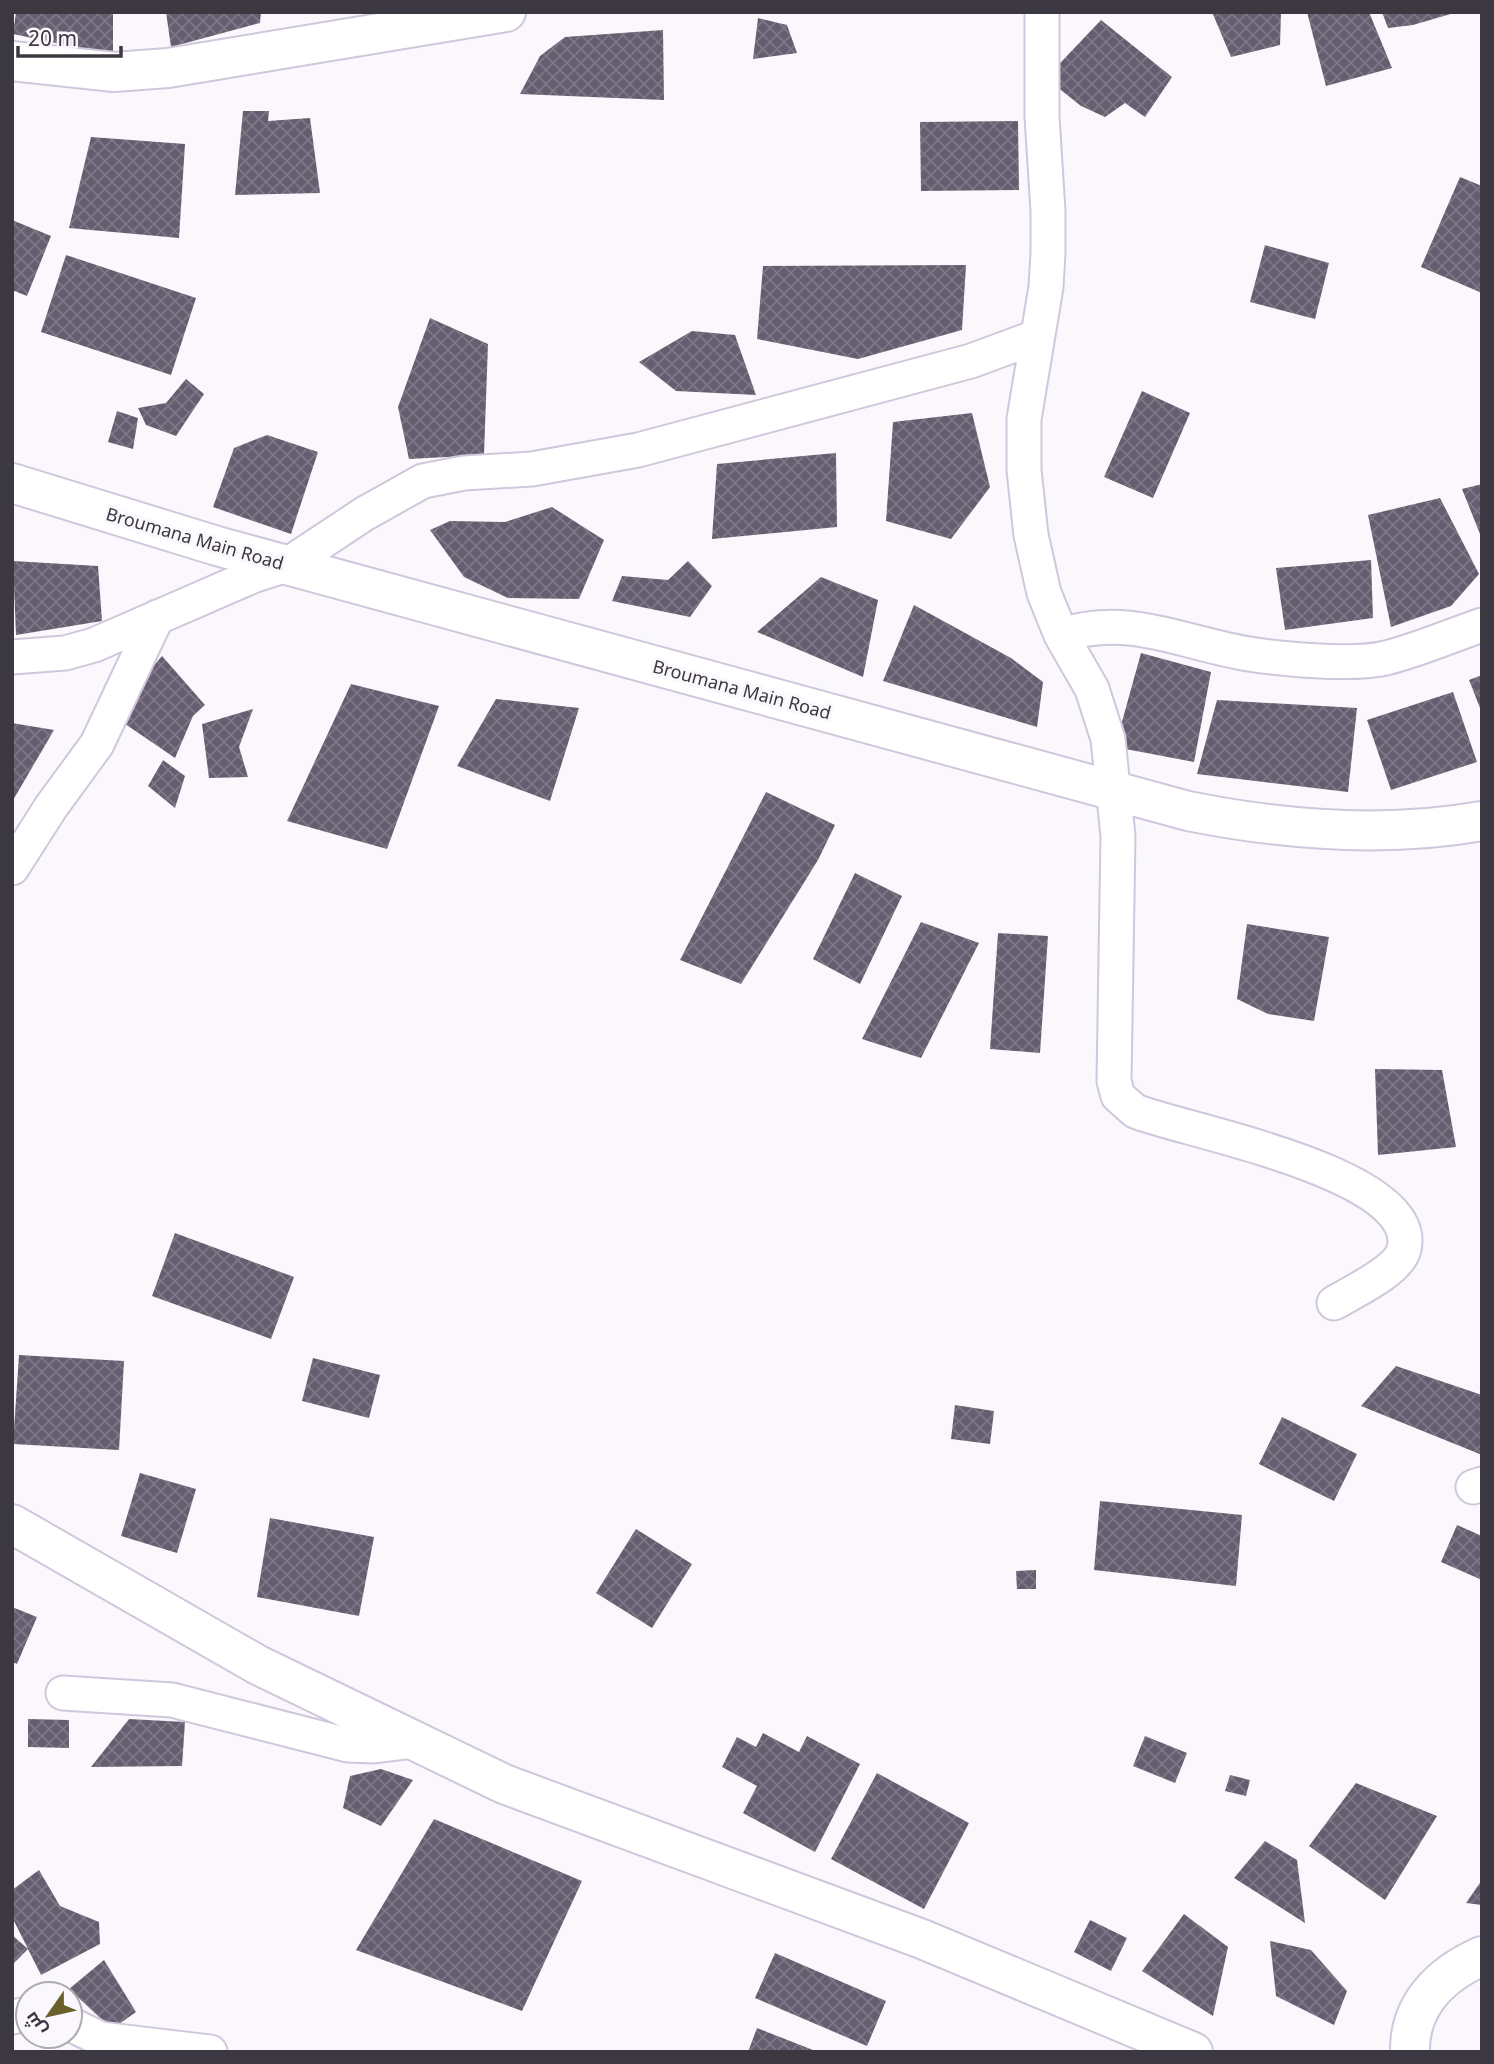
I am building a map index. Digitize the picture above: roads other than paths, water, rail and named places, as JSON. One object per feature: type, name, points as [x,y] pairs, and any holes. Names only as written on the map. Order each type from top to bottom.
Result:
[{"type":"street","points":[[12,61],[114,72],[168,68],[506,12]]},
{"type":"street","points":[[1042,12],[1042,117],[1048,253],[1046,287],[1024,419],[1024,470],[1031,535],[1044,593],[1061,635],[1092,689],[1108,739],[1114,790],[1118,886],[1113,1068],[1118,1096],[1124,1104],[1145,1115],[1305,1161],[1388,1208],[1403,1225],[1404,1250],[1396,1263],[1334,1303]]},
{"type":"street","points":[[12,657],[65,653],[94,645],[255,575],[288,565],[364,514],[423,481],[464,473],[556,465],[638,450],[971,361],[1036,337]]},
{"type":"street","name":"Broumana Main Road","points":[[12,483],[288,565],[1188,811],[1285,826],[1384,829],[1482,821]]},
{"type":"street","points":[[12,869],[51,807],[97,744],[157,617]]},
{"type":"street","points":[[1061,635],[1089,626],[1126,626],[1245,654],[1362,661],[1386,658],[1482,625]]},
{"type":"street","points":[[12,1524],[124,1587],[198,1633],[504,1784],[922,1939],[1193,2052]]},
{"type":"street","points":[[63,1693],[172,1700],[348,1745],[374,1746],[414,1741]]},
{"type":"street","points":[[1410,2052],[1409,2034],[1419,2006],[1460,1966],[1482,1956]]},
{"type":"street","points":[[84,2031],[101,2039],[210,2052]]}]
